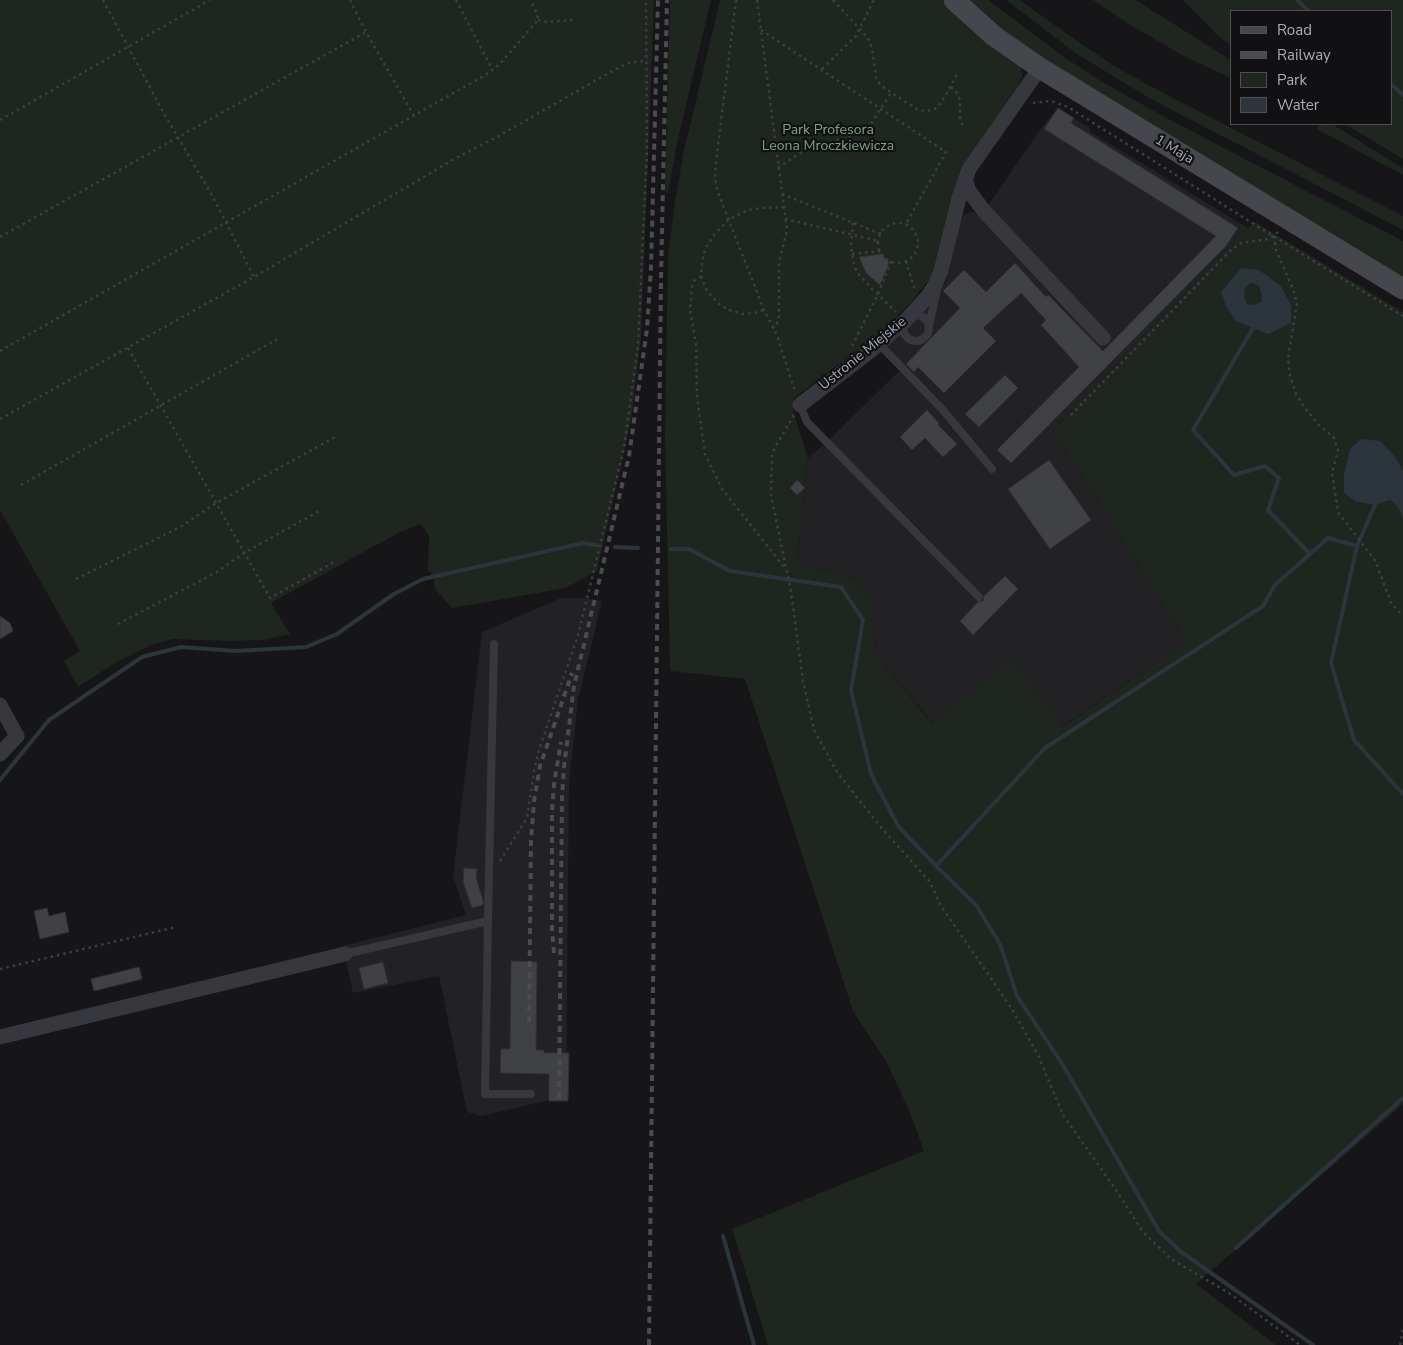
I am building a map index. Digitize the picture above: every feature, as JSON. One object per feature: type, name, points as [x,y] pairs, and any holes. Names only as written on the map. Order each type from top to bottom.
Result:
[{"type":"street","name":"1 Maja","points":[[954,0],[994,36],[1040,68],[1403,289]]},
{"type":"street","name":"Ustronie Miejskie","points":[[800,405],[879,344],[906,320],[935,284],[943,264],[969,169],[1040,68]]},
{"type":"street","points":[[965,179],[969,191],[984,212],[1102,338]]},
{"type":"street","points":[[0,705],[17,736],[0,754]]},
{"type":"street","points":[[0,1037],[345,954]]},
{"type":"lane","points":[[929,326],[926,319],[914,315],[906,320],[903,328],[906,336],[913,341],[921,340],[928,335],[943,264]]},
{"type":"lane","points":[[879,344],[942,409],[992,469]]},
{"type":"lane","points":[[800,405],[807,422],[980,597]]},
{"type":"lane","points":[[494,644],[485,1094],[531,1094]]},
{"type":"lane","points":[[345,954],[488,921]]},
{"type":"path","points":[[103,0],[227,223],[254,277]]},
{"type":"path","points":[[0,120],[210,0]]},
{"type":"path","points":[[350,0],[414,116]]},
{"type":"path","points":[[456,0],[492,70]]},
{"type":"path","points":[[0,351],[488,74],[499,65],[538,20],[538,13],[530,0]]},
{"type":"path","points":[[489,879],[527,818],[539,750],[578,635],[624,448],[638,345],[647,150],[646,0]]},
{"type":"path","points":[[736,0],[715,176],[717,190],[728,220],[764,310],[777,335],[800,405],[775,447],[772,457],[771,495],[791,592],[803,680],[814,730],[837,772],[879,825],[930,882],[940,906],[1012,1009],[1038,1055],[1062,1115],[1116,1190],[1143,1232],[1171,1259],[1229,1293],[1300,1345]]},
{"type":"path","points":[[757,0],[787,230],[779,263],[779,316],[777,324],[773,328]]},
{"type":"path","points":[[833,0],[868,38],[872,48],[876,77],[880,85],[918,110],[927,112],[935,109],[957,75]]},
{"type":"path","points":[[822,69],[856,36],[874,0]]},
{"type":"path","points":[[538,20],[547,22],[573,20]]},
{"type":"path","points":[[761,30],[946,152],[906,224]]},
{"type":"path","points":[[0,237],[177,136],[366,32]]},
{"type":"path","points":[[0,419],[254,277],[456,158],[609,73],[628,63],[646,61]]},
{"type":"path","points":[[951,87],[957,93],[960,100],[960,119],[964,127]]},
{"type":"path","points":[[778,168],[811,148],[850,136],[862,130],[872,122],[891,93]]},
{"type":"path","points":[[1018,100],[1028,104],[1051,101],[1068,107],[1403,316]]},
{"type":"path","points":[[782,194],[881,234]]},
{"type":"path","points":[[764,310],[743,314],[719,304],[707,291],[701,276],[702,262],[705,249],[714,235],[728,220],[748,210],[784,207]]},
{"type":"path","points":[[785,219],[879,241]]},
{"type":"path","points":[[1071,414],[1231,250],[1241,244],[1274,236],[1289,220]]},
{"type":"path","points":[[853,223],[851,235],[852,254],[857,272],[896,313],[906,320]]},
{"type":"path","points":[[906,224],[914,231],[918,244],[913,256],[906,261],[896,262],[884,257],[879,241],[881,234],[890,225],[906,224]]},
{"type":"path","points":[[1274,236],[1276,250],[1293,288],[1297,303],[1288,358],[1290,376],[1296,394],[1319,425],[1334,438],[1338,450],[1332,473],[1338,512],[1376,562],[1391,602],[1403,616]]},
{"type":"path","points":[[852,254],[880,251]]},
{"type":"path","points":[[848,353],[878,294],[891,261]]},
{"type":"path","points":[[906,261],[920,305]]},
{"type":"path","points":[[701,276],[694,281],[690,309],[696,345],[698,397],[706,454],[722,489],[786,568]]},
{"type":"path","points":[[21,485],[280,337]]},
{"type":"path","points":[[128,348],[270,598],[336,561]]},
{"type":"path","points":[[76,579],[182,526],[216,503],[338,436]]},
{"type":"path","points":[[118,624],[217,572],[244,553],[321,510]]},
{"type":"path","points":[[0,969],[176,927]]},
{"type":"path","points":[[1400,1345],[1403,1328]]},
{"type":"shaded area","points":[[1058,108],[1090,128],[1089,131],[1248,228],[1053,430],[1186,641],[1062,727],[1012,658],[933,724],[876,654],[873,601],[855,578],[797,563],[808,458],[827,442],[904,366],[885,345],[938,294],[947,280],[960,222],[965,214],[973,212],[980,217],[1042,127]]},
{"type":"shaded area","points":[[561,598],[586,598],[602,601],[578,700],[569,784],[566,1096],[482,1116],[467,1112],[439,976],[353,993],[343,946],[466,915],[453,876],[482,632]]},
{"type":"green space","points":[[0,0],[654,0],[641,338],[631,421],[597,571],[566,588],[452,608],[435,589],[434,578],[428,570],[429,536],[421,524],[400,532],[271,603],[290,634],[263,640],[173,639],[151,645],[115,663],[78,687],[64,661],[80,651],[0,510]]},
{"type":"green space","points":[[670,0],[711,0],[678,139],[668,193],[665,192]]},
{"type":"green space","name":"Park Profesora Leona Mroczkiewicza","points":[[720,0],[941,0],[990,43],[1021,66],[1022,76],[1017,87],[962,167],[937,261],[930,278],[914,299],[879,334],[794,398],[793,411],[808,458],[797,563],[855,578],[873,601],[876,654],[932,724],[1012,658],[1063,727],[1186,641],[1053,430],[1248,228],[1255,222],[1403,312],[1403,1104],[1196,1284],[1276,1345],[768,1345],[732,1229],[924,1151],[909,1110],[887,1063],[853,1011],[745,679],[670,671],[665,435],[668,254],[683,155]]},
{"type":"green space","points":[[964,0],[988,0],[1064,57],[1104,83],[1172,121],[1403,241],[1403,283],[1044,62]]},
{"type":"green space","points":[[1006,0],[1020,0],[1116,67],[1403,216],[1403,230],[1151,99],[1077,54]]},
{"type":"green space","points":[[1093,0],[1136,0],[1230,60],[1230,78],[1182,55],[1132,26]]},
{"type":"green space","points":[[1183,0],[1403,0],[1403,159],[1347,125],[1393,125],[1393,10],[1230,10],[1230,45],[1217,35]]},
{"type":"green space","points":[[1319,125],[1334,125],[1403,168],[1403,175],[1317,129]]},
{"type":"water","points":[[1241,268],[1259,270],[1281,286],[1291,305],[1291,323],[1268,334],[1236,321],[1226,306],[1221,292]],"holes":[[[1250,283],[1259,285],[1262,297],[1261,302],[1253,305],[1247,304],[1244,298],[1245,288]]]},
{"type":"water","points":[[1361,439],[1380,441],[1393,454],[1403,471],[1403,518],[1398,507],[1390,500],[1375,505],[1355,501],[1344,493],[1344,475],[1350,449]]},
{"type":"building","points":[[1058,108],[1074,118],[1071,123],[1238,228],[1226,246],[1011,463],[997,450],[1079,367],[1041,325],[1046,320],[1021,293],[983,328],[996,341],[944,393],[918,367],[914,372],[906,364],[960,308],[943,291],[964,270],[986,292],[1015,263],[1046,297],[1048,295],[1103,351],[1216,236],[1044,129]]},
{"type":"building","points":[[881,254],[889,263],[880,285],[866,273],[859,257]]},
{"type":"building","points":[[1005,375],[1018,388],[979,427],[965,414]]},
{"type":"building","points":[[927,410],[939,423],[938,425],[957,444],[943,457],[925,438],[912,450],[900,437]]},
{"type":"building","points":[[1049,460],[1091,520],[1050,549],[1008,489]]},
{"type":"building","points":[[797,480],[805,488],[797,495],[790,488]]},
{"type":"building","points":[[1005,576],[1018,589],[973,635],[960,621],[978,602],[983,601],[984,596]]},
{"type":"building","points":[[0,616],[10,623],[13,631],[0,639]]},
{"type":"building","points":[[464,868],[477,869],[476,878],[483,905],[472,908],[463,882]]},
{"type":"building","points":[[47,908],[49,916],[65,912],[69,932],[40,939],[34,911]]},
{"type":"building","points":[[511,961],[537,962],[536,1050],[544,1050],[544,1053],[569,1053],[568,1101],[549,1101],[549,1074],[500,1073],[501,1049],[510,1049]]},
{"type":"building","points":[[383,962],[388,983],[364,989],[359,968]]},
{"type":"building","points":[[139,967],[142,979],[94,991],[91,979]]},
{"type":"waterway","points":[[1297,0],[1308,10]]},
{"type":"waterway","points":[[1393,86],[1403,95]]},
{"type":"waterway","points":[[1253,328],[1193,430],[1234,475],[1265,466],[1279,478],[1268,510],[1310,554]]},
{"type":"waterway","points":[[936,866],[1045,748],[1263,606],[1275,585],[1328,538],[1357,546],[1375,505]]},
{"type":"waterway","points":[[0,780],[49,720],[142,657],[181,647],[236,651],[306,647],[337,634],[394,594],[423,579],[583,543],[597,545]]},
{"type":"waterway","points":[[1357,546],[1331,663],[1354,740],[1403,794]]},
{"type":"waterway","points":[[615,547],[638,548]]},
{"type":"waterway","points":[[671,549],[689,549],[730,571],[841,587],[863,620],[851,690],[871,774],[898,826],[976,905],[1000,944],[1017,996],[1063,1065],[1159,1231],[1180,1251],[1313,1345]]},
{"type":"waterway","points":[[1236,1248],[1403,1098]]},
{"type":"waterway","points":[[723,1236],[754,1345]]},
{"type":"railway","points":[[559,1098],[562,797],[564,767],[574,686],[629,456],[647,329],[651,268],[658,0]]},
{"type":"railway","points":[[649,1345],[661,277],[667,0]]},
{"type":"railway","points":[[529,1022],[531,841],[534,801],[540,766],[572,673]]},
{"type":"railway","points":[[554,953],[552,929],[552,812],[554,784],[561,742]]}]
